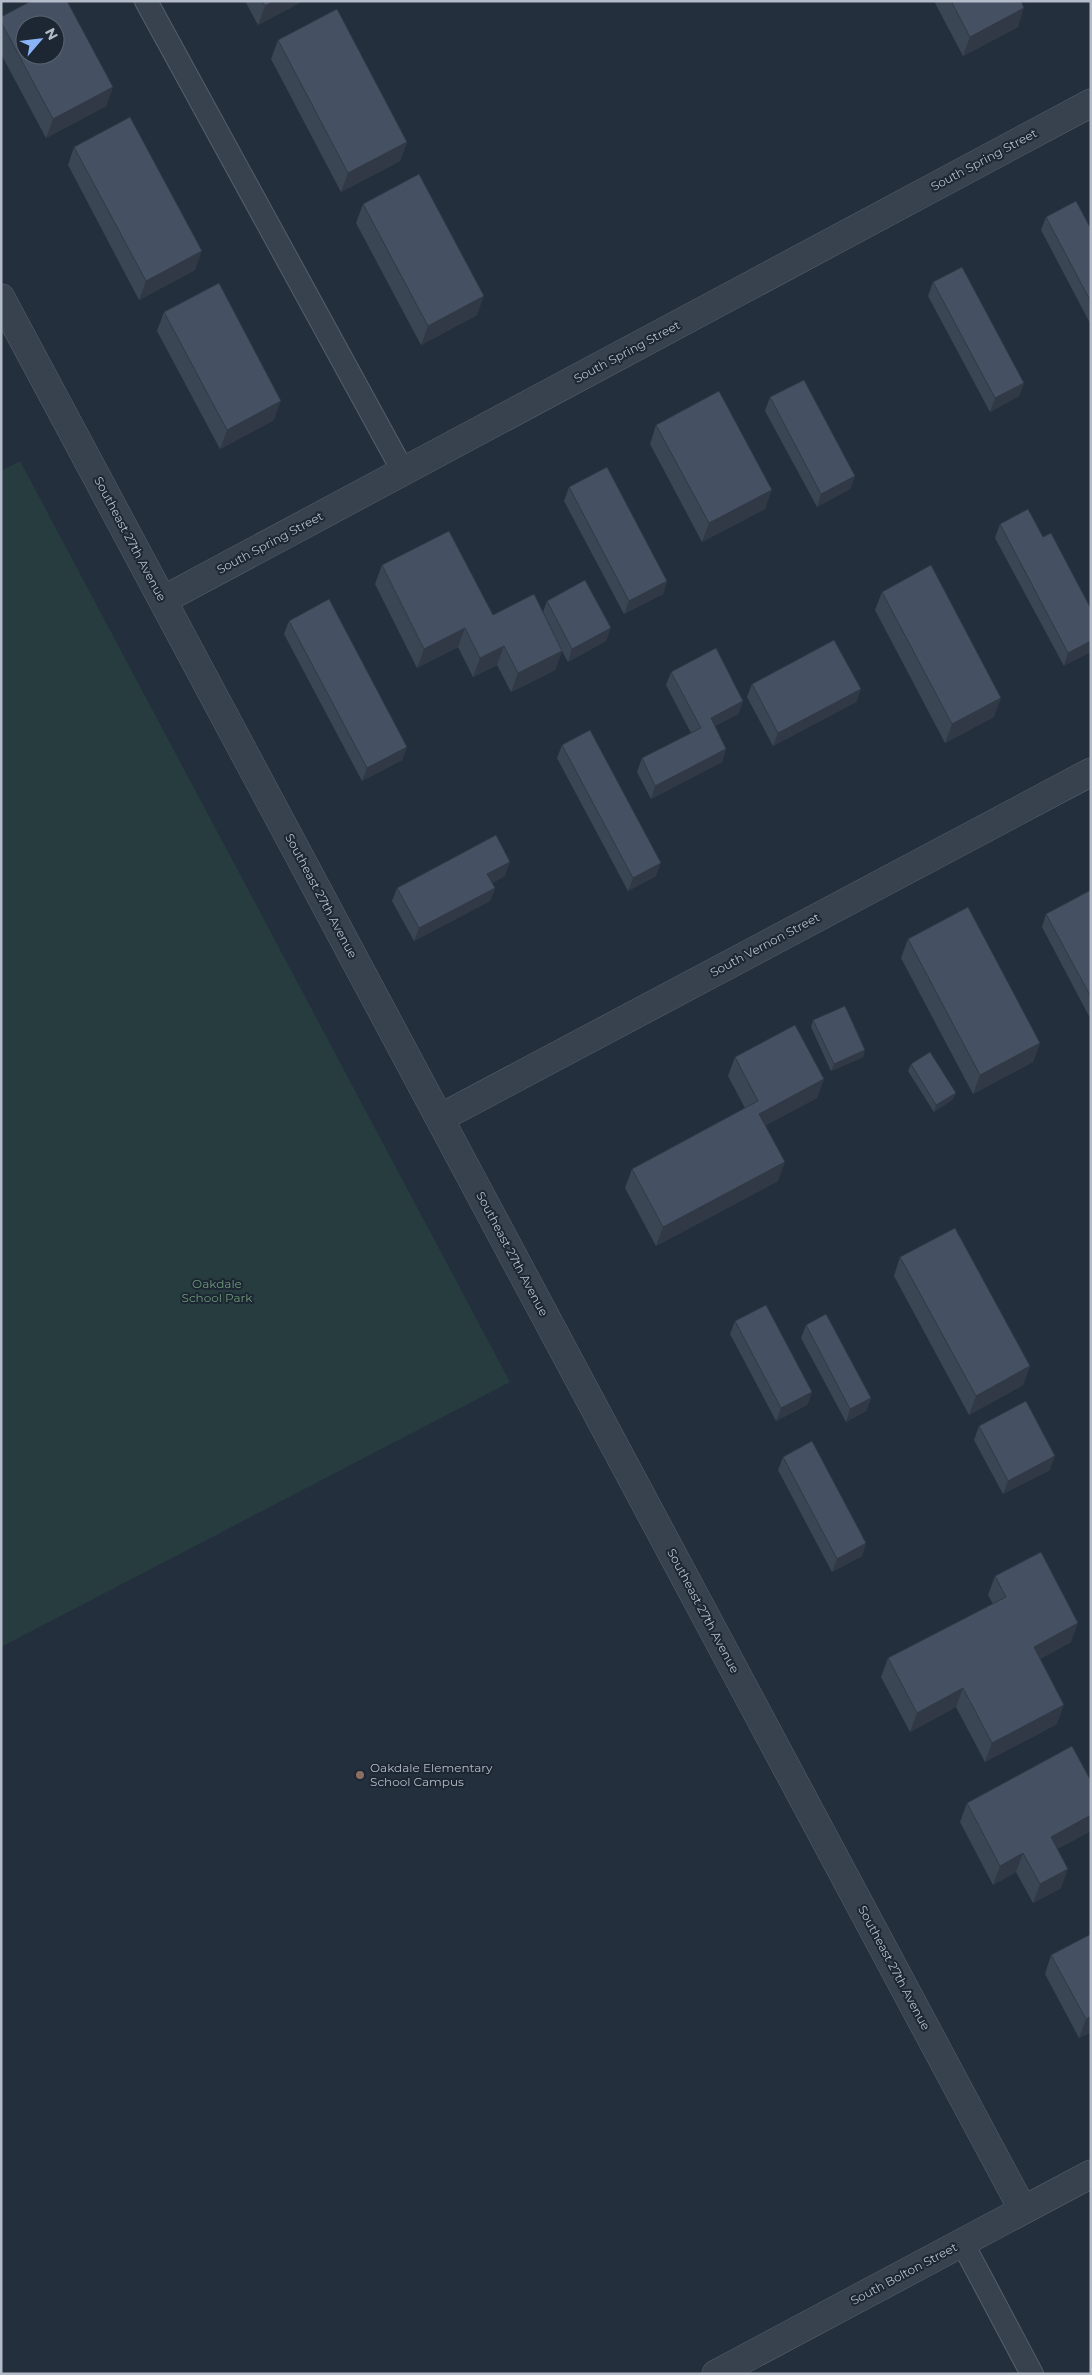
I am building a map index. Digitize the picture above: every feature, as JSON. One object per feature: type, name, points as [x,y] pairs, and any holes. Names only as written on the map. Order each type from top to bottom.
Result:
[{"type":"street","name":"South Spring Street","points":[[163,600],[1091,103]]},
{"type":"street","name":"Southeast 27th Avenue","points":[[1,298],[1023,2210]]},
{"type":"street","name":"South Vernon Street","points":[[440,1118],[1091,772]]},
{"type":"street","name":"South Bolton Street","points":[[716,2374],[1091,2174]]},
{"type":"lane","points":[[146,1],[403,471]]},
{"type":"lane","points":[[962,2242],[1032,2374]]},
{"type":"green space","name":"Oakdale School Park","points":[[20,461],[510,1382],[1,1647],[1,471]]},
{"type":"building","points":[[31,1],[67,1],[113,87],[53,119],[24,65],[65,65],[65,15],[15,15],[15,48],[1,22],[1,17]]},
{"type":"building","points":[[262,1],[274,1],[265,6]]},
{"type":"building","points":[[951,1],[1021,1],[1024,8],[970,37]]},
{"type":"building","points":[[337,9],[407,142],[348,173],[278,40]]},
{"type":"building","points":[[130,117],[202,251],[146,281],[74,147]]},
{"type":"building","points":[[419,174],[484,296],[428,326],[363,204]]},
{"type":"building","points":[[1076,201],[1091,229],[1091,302],[1046,217]]},
{"type":"building","points":[[962,267],[1024,383],[995,398],[933,282]]},
{"type":"building","points":[[219,283],[281,401],[227,430],[164,312]]},
{"type":"building","points":[[804,380],[855,476],[821,494],[770,397]]},
{"type":"building","points":[[719,391],[772,490],[709,523],[656,425]]},
{"type":"building","points":[[607,467],[667,581],[629,601],[569,487]]},
{"type":"building","points":[[1028,509],[1043,537],[1051,533],[1091,609],[1091,641],[1068,653],[1000,524]]},
{"type":"building","points":[[449,531],[493,615],[534,594],[562,651],[518,673],[504,646],[480,658],[465,628],[424,649],[382,565]]},
{"type":"building","points":[[931,565],[1001,698],[952,724],[882,592]]},
{"type":"building","points":[[585,580],[611,628],[572,649],[547,601]]},
{"type":"building","points":[[329,599],[407,747],[367,768],[289,621]]},
{"type":"building","points":[[834,640],[861,689],[778,733],[752,684]]},
{"type":"building","points":[[716,648],[743,701],[711,718],[726,749],[655,786],[642,758],[701,728],[671,672]]},
{"type":"building","points":[[590,730],[661,863],[633,878],[562,745]]},
{"type":"building","points":[[496,835],[510,862],[487,874],[495,888],[419,928],[397,888]]},
{"type":"building","points":[[1091,890],[1091,997],[1046,914]]},
{"type":"building","points":[[968,907],[1040,1043],[980,1075],[908,939]]},
{"type":"building","points":[[845,1006],[865,1050],[834,1064],[813,1020]]},
{"type":"building","points":[[795,1025],[824,1079],[759,1114],[785,1162],[663,1227],[632,1169],[758,1101],[735,1057]]},
{"type":"building","points":[[930,1052],[956,1093],[936,1105],[911,1064]]},
{"type":"building","points":[[955,1228],[1030,1366],[976,1396],[900,1257]]},
{"type":"building","points":[[766,1305],[812,1392],[781,1408],[735,1321]]},
{"type":"building","points":[[826,1314],[871,1398],[850,1409],[806,1325]]},
{"type":"building","points":[[1026,1401],[1055,1456],[1008,1481],[979,1426]]},
{"type":"building","points":[[812,1441],[866,1543],[837,1559],[783,1457]]},
{"type":"building","points":[[1041,1552],[1078,1623],[1034,1647],[1064,1705],[992,1743],[963,1688],[917,1713],[888,1658],[1006,1597],[995,1576]]},
{"type":"building","points":[[1072,1746],[1091,1781],[1091,1815],[1051,1837],[1068,1869],[1040,1884],[1023,1853],[1000,1866],[967,1803]]},
{"type":"building","points":[[1091,1934],[1091,2016],[1086,2019],[1051,1955]]},
{"type":"place","name":"Oakdale Elementary School Campus","points":[[360,1775]]}]
